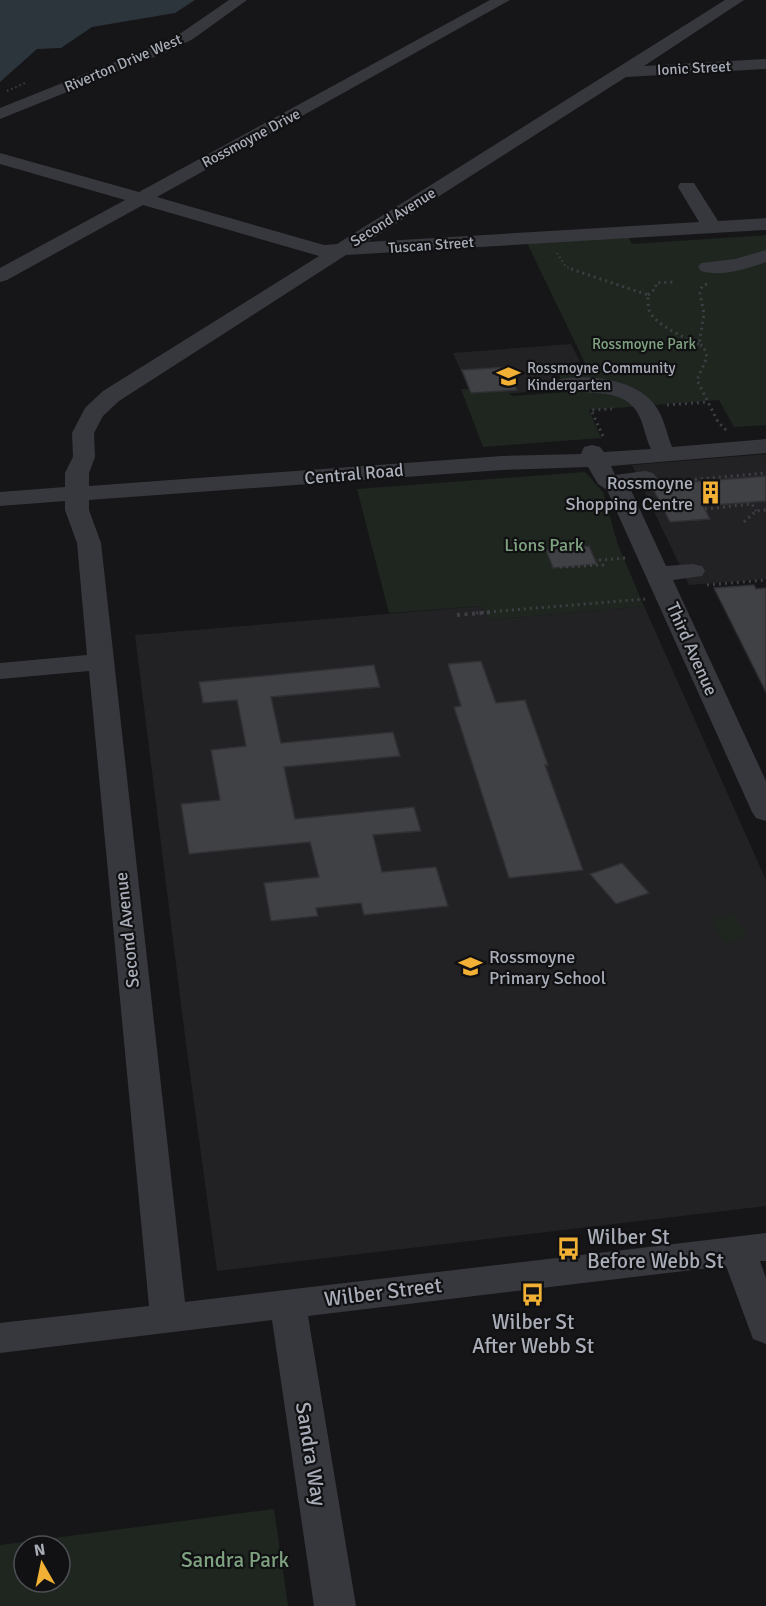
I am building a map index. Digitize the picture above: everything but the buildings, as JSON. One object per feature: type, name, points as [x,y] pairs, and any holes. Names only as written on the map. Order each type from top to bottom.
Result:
[{"type":"street","name":"Riverton Drive West","points":[[0,114],[163,48],[187,36],[239,0]]},
{"type":"street","name":"Rossmoyne Drive","points":[[0,276],[138,198],[502,0]]},
{"type":"street","name":"Second Avenue","points":[[168,1317],[89,543],[81,524],[88,496],[77,473],[84,457],[83,433],[93,413],[111,396],[736,0]]},
{"type":"street","name":"Ionic Street","points":[[622,72],[766,64]]},
{"type":"street","name":"Tuscan Street","points":[[0,158],[323,251],[549,238],[648,237],[688,234],[719,227],[766,224]]},
{"type":"street","points":[[687,187],[719,227],[738,245],[750,252],[766,255]]},
{"type":"street","points":[[709,275],[766,255]]},
{"type":"street","points":[[564,385],[603,387],[633,397],[646,408],[661,447]]},
{"type":"street","name":"Central Road","points":[[603,455],[661,447],[766,439]]},
{"type":"street","name":"Central Road","points":[[0,507],[88,496],[207,486],[603,455],[766,446]]},
{"type":"street","name":"Third Avenue","points":[[603,455],[635,482],[655,586],[754,758],[766,812]]},
{"type":"street","name":"Central Road","points":[[0,499],[88,496]]},
{"type":"street","points":[[655,586],[697,578]]},
{"type":"street","points":[[0,671],[100,662]]},
{"type":"street","points":[[752,1248],[766,1329]]},
{"type":"street","name":"Wilber Street","points":[[0,1338],[752,1248]]},
{"type":"street","name":"Sandra Way","points":[[288,1303],[334,1606]]},
{"type":"path","points":[[549,238],[566,267],[648,296]]},
{"type":"path","points":[[699,344],[704,314],[700,293],[709,275]]},
{"type":"path","points":[[674,282],[656,283],[656,288],[648,296],[649,310],[674,333],[704,347],[707,357],[697,380],[718,422],[731,438]]},
{"type":"path","points":[[635,482],[766,473]]},
{"type":"path","points":[[705,508],[752,504],[756,511]]},
{"type":"path","points":[[744,522],[756,511],[766,510]]},
{"type":"path","points":[[560,567],[603,565],[598,560],[633,558]]},
{"type":"path","points":[[697,578],[766,580]]},
{"type":"path","points":[[457,615],[655,586]]},
{"type":"shaded area","points":[[0,0],[195,0],[175,13],[92,27],[61,48],[37,49],[0,82]]},
{"type":"shaded area","name":"Rossmoyne Community Kindergarten","points":[[571,344],[580,362],[549,365],[560,389],[472,397],[453,353]]},
{"type":"shaded area","points":[[766,454],[766,579],[689,585],[632,465]]},
{"type":"shaded area","name":"Rossmoyne Primary School","points":[[482,606],[488,620],[644,606],[766,880],[766,1206],[217,1271],[135,635]]},
{"type":"green space","name":"Rossmoyne Park","points":[[766,235],[766,425],[734,427],[719,400],[589,410],[601,438],[483,447],[461,389],[505,390],[512,396],[566,392],[555,366],[585,363],[527,243],[628,236],[632,244]]},
{"type":"green space","name":"Lions Park","points":[[585,472],[603,492],[618,545],[644,606],[488,620],[482,606],[389,613],[357,489]]},
{"type":"green space","points":[[734,915],[748,937],[724,942],[711,919]]},
{"type":"green space","name":"Sandra Park","points":[[274,1509],[288,1606],[0,1606],[0,1545],[12,1543],[12,1594],[72,1594],[72,1536]]},
{"type":"place","name":"Rossmoyne Community Kindergarten","points":[[509,377]]},
{"type":"place","name":"Rossmoyne Shopping Centre","points":[[711,493]]},
{"type":"place","name":"Rossmoyne Primary School","points":[[471,967]]},
{"type":"place","name":"Wilber St Before Webb St","points":[[569,1249]]},
{"type":"place","name":"Wilber St After Webb St","points":[[533,1294]]}]
